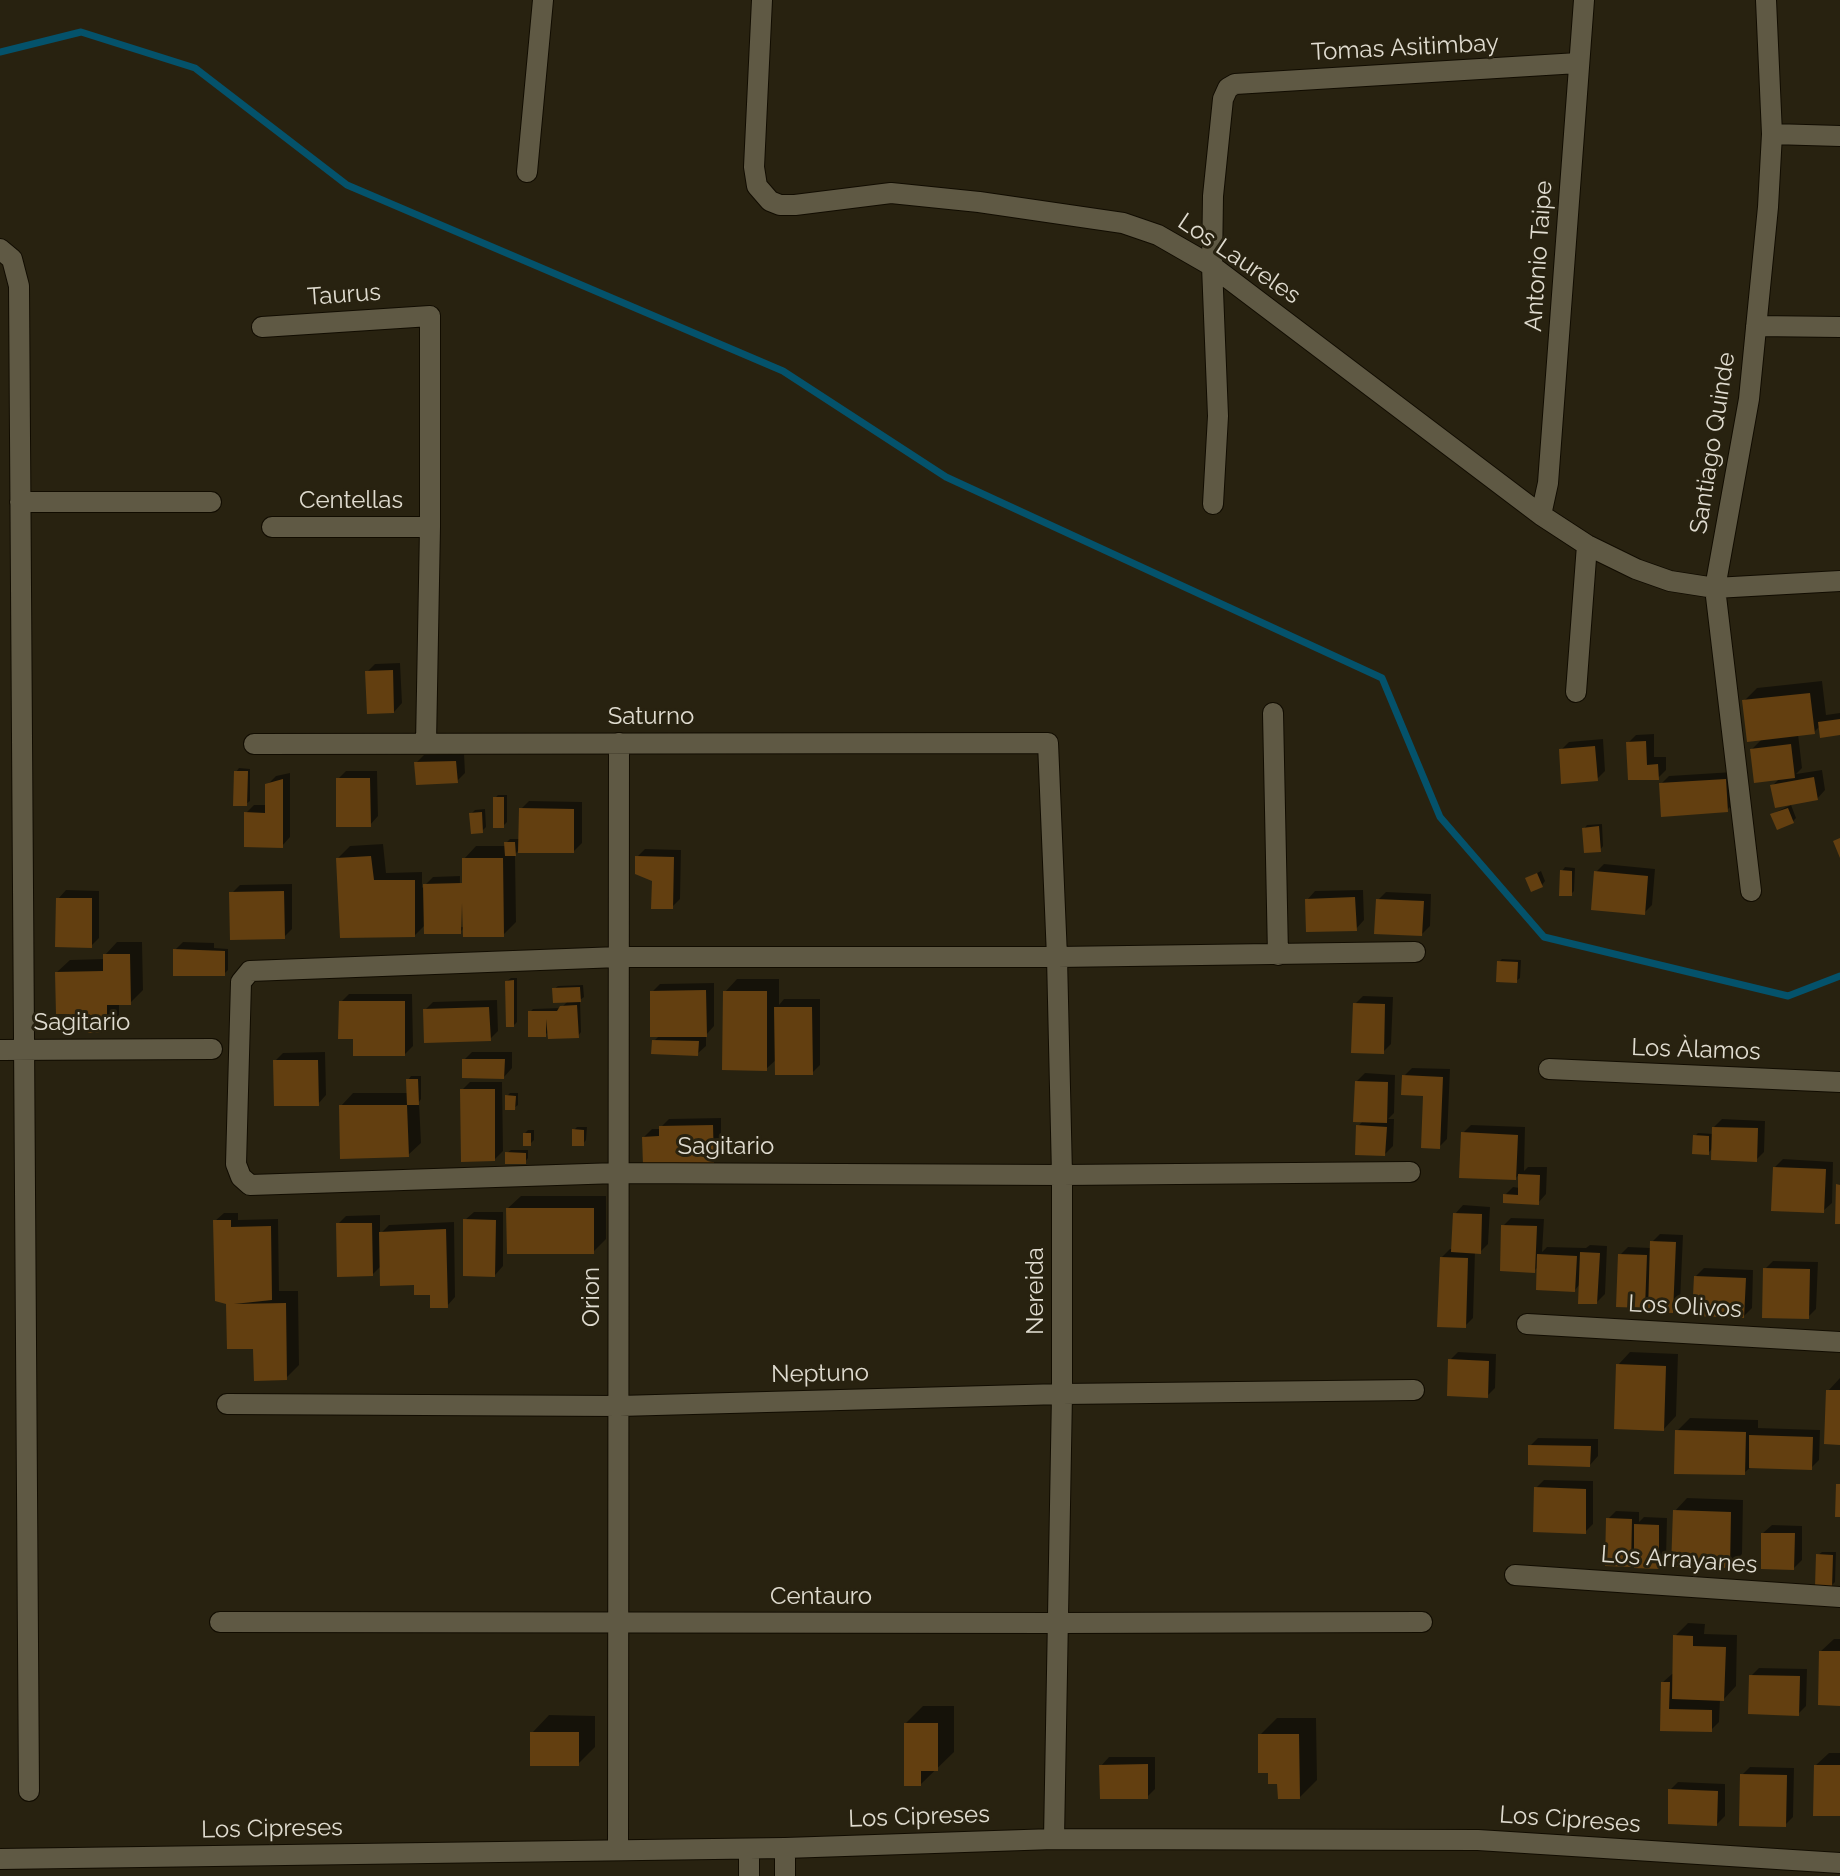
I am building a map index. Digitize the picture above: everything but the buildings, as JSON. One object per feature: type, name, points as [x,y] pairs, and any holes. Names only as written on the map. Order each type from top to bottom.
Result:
[{"type":"street","points":[[527,172],[543,0]]},
{"type":"street","name":"Los Laureles","points":[[762,0],[754,167],[757,186],[770,201],[795,205],[891,193],[1123,223],[1158,235],[1212,266],[1541,515],[1587,545],[1636,569],[1670,581],[1715,588],[1840,581]]},
{"type":"street","name":"Antonio Taipe","points":[[1541,515],[1548,483],[1584,0]]},
{"type":"street","name":"Santiago Quinde","points":[[1751,891],[1715,588],[1749,399],[1768,207],[1772,134],[1766,0]]},
{"type":"street","name":"Tomas Asitimbay","points":[[1212,266],[1213,196],[1223,99],[1228,88],[1235,84],[1578,63]]},
{"type":"street","points":[[1772,134],[1840,136]]},
{"type":"street","points":[[0,249],[12,259],[19,286],[29,1791]]},
{"type":"street","points":[[1212,266],[1218,416],[1213,504]]},
{"type":"street","name":"Taurus","points":[[262,327],[430,316],[430,527]]},
{"type":"street","points":[[1756,326],[1840,327]]},
{"type":"street","points":[[20,502],[211,502]]},
{"type":"street","name":"Centellas","points":[[272,527],[430,527]]},
{"type":"street","points":[[426,744],[430,527]]},
{"type":"street","points":[[1576,692],[1587,545]]},
{"type":"street","points":[[1273,713],[1278,955]]},
{"type":"street","name":"Orion","points":[[618,1850],[619,743]]},
{"type":"street","name":"Saturno","points":[[254,744],[1048,743]]},
{"type":"street","name":"Nereida","points":[[1048,743],[1062,1175],[1062,1394],[1054,1839]]},
{"type":"street","points":[[619,957],[1057,957],[1415,952]]},
{"type":"street","name":"Sagitario","points":[[619,957],[250,971],[241,982],[236,1164],[241,1177],[250,1185],[618,1173],[1062,1175],[1410,1172]]},
{"type":"street","name":"Sagitario","points":[[0,1050],[212,1049]]},
{"type":"street","name":"Los Àlamos","points":[[1549,1069],[1840,1082]]},
{"type":"street","name":"Los Olivos","points":[[1527,1324],[1840,1342]]},
{"type":"street","name":"Neptuno","points":[[227,1404],[619,1406],[1062,1394],[1414,1390]]},
{"type":"street","name":"Los Arrayanes","points":[[1515,1575],[1840,1597]]},
{"type":"street","name":"Centauro","points":[[220,1622],[1422,1622]]},
{"type":"street","name":"Los Cipreses","points":[[0,1859],[749,1849],[1054,1839],[1478,1840],[1840,1863]]},
{"type":"street","points":[[785,1848],[785,1876]]},
{"type":"street","points":[[749,1849],[749,1876]]},
{"type":"waterway","points":[[0,52],[81,32],[195,68],[347,185],[783,371],[946,477],[1382,678],[1440,817],[1544,937],[1788,996],[1840,976]]}]
